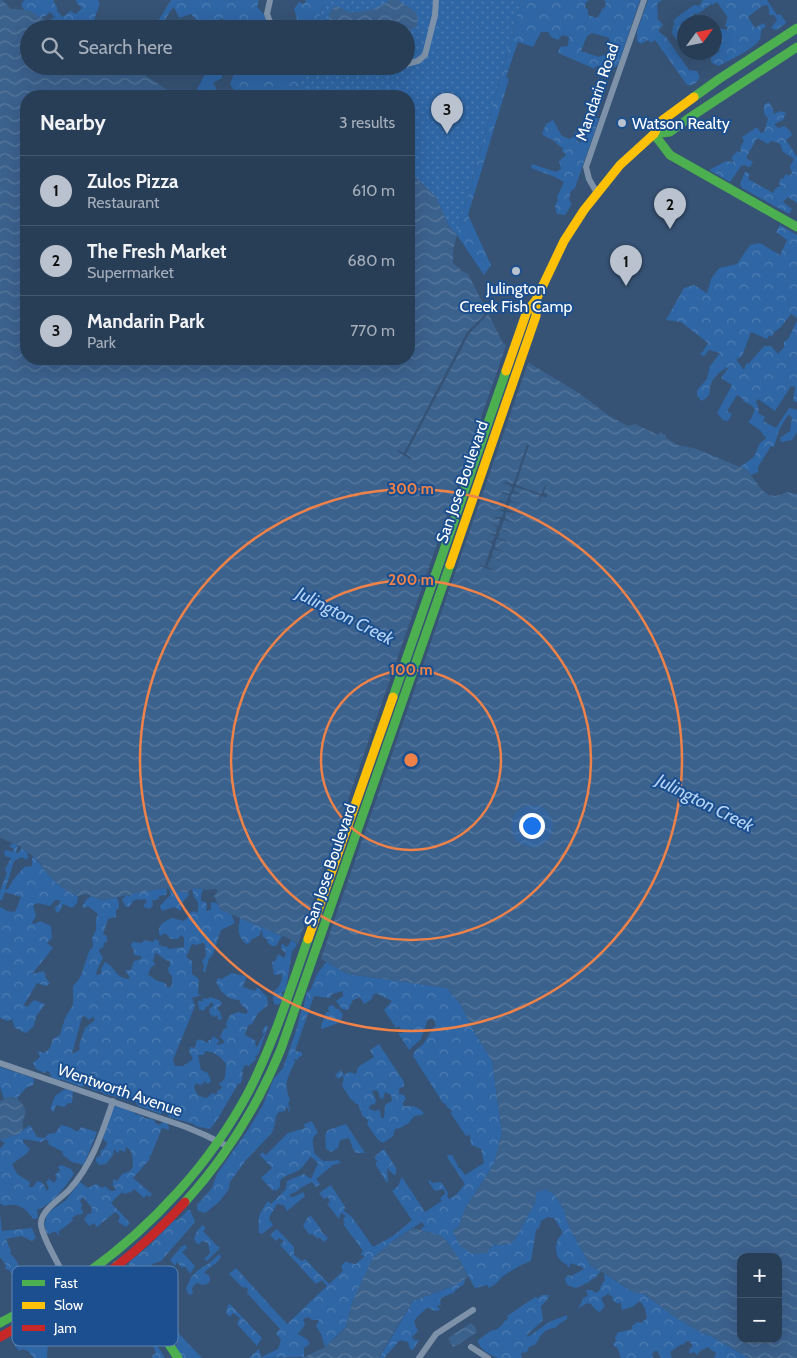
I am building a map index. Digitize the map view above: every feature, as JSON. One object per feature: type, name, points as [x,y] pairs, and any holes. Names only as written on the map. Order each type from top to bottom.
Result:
[{"type":"main road","name":"San Jose Boulevard","points":[[94,1266],[117,1250],[156,1214],[189,1178],[218,1141],[256,1078],[280,1023],[527,311],[536,300],[564,241],[597,192],[620,166],[654,134],[660,122],[718,79],[797,28]]},
{"type":"main road","name":"San Jose Boulevard","points":[[654,134],[670,132],[727,92],[797,47]]},
{"type":"main road","points":[[718,79],[727,92]]},
{"type":"main road","points":[[654,134],[670,154],[797,227]]},
{"type":"main road","name":"San Jose Boulevard","points":[[117,1265],[152,1235],[182,1205],[214,1168],[249,1116],[288,1034],[536,316],[536,300]]},
{"type":"main road","points":[[117,1265],[117,1256],[156,1220],[156,1214]]},
{"type":"main road","name":"San Jose Boulevard","points":[[0,1323],[12,1316]]},
{"type":"main road","name":"San Jose Boulevard","points":[[0,1336],[12,1330]]},
{"type":"main road","points":[[170,1346],[178,1358]]},
{"type":"street","points":[[269,20],[267,14],[270,0]]},
{"type":"street","name":"Mandarin Road","points":[[597,192],[589,179],[586,167],[644,0]]},
{"type":"street","points":[[415,61],[424,55],[435,15],[436,1]]},
{"type":"street","name":"Wentworth Avenue","points":[[0,1063],[186,1127],[229,1147]]},
{"type":"street","points":[[60,1266],[43,1233],[41,1222],[45,1213],[76,1182],[88,1165],[96,1148],[112,1101]]},
{"type":"street","points":[[419,1358],[436,1334],[473,1310]]},
{"type":"street","points":[[470,1347],[488,1358]]},
{"type":"green space","points":[[24,0],[54,0],[57,11],[63,17],[70,11],[76,14],[82,8],[76,0],[99,0],[98,2],[100,3],[94,20],[50,20],[55,17],[50,12],[40,18],[28,10],[24,10],[21,5]]},
{"type":"green space","points":[[171,0],[259,0],[257,7],[264,14],[266,20],[223,20],[222,18],[219,20],[196,20],[191,14],[179,18],[174,7],[165,20],[159,20]]},
{"type":"green space","points":[[306,0],[324,0],[318,20],[295,20],[297,18],[294,9],[299,2],[304,4]]},
{"type":"green space","points":[[324,0],[521,0],[457,235],[449,226],[436,197],[415,177],[415,90],[298,90],[302,75],[415,75],[415,20],[318,20]]},
{"type":"green space","points":[[521,0],[590,0],[586,2],[585,7],[588,10],[588,15],[597,18],[602,8],[604,9],[606,3],[604,0],[640,0],[618,65],[607,72],[598,66],[595,69],[558,53],[560,47],[568,46],[569,37],[562,35],[558,40],[551,37],[548,32],[541,32],[533,47],[518,42],[506,77],[509,79],[468,215],[491,265],[484,275],[457,235]],"holes":[[[592,33],[609,38],[613,44],[611,54],[608,57],[603,55],[599,57],[581,51],[587,36]]]},
{"type":"green space","points":[[648,0],[662,0],[657,4],[657,18],[663,25],[659,32],[666,37],[677,53],[677,60],[682,60],[689,70],[697,71],[700,77],[698,81],[695,84],[687,85],[655,40],[651,43],[648,40],[641,44],[637,41],[637,31]]},
{"type":"green space","points":[[703,0],[767,0],[777,15],[780,14],[786,22],[776,30],[771,28],[777,20],[774,15],[770,15],[767,5],[762,6],[748,17],[755,28],[763,23],[766,26],[761,30],[758,42],[741,54],[718,66],[711,62],[711,60],[722,60],[722,29],[726,30],[728,28],[725,26],[728,18],[717,2],[711,4],[698,14],[680,15],[694,5],[699,6]]},
{"type":"green space","points":[[677,17],[677,40],[672,33],[675,24],[673,21]]},
{"type":"green space","points":[[205,75],[222,75],[222,78],[213,83],[215,90],[197,90]]},
{"type":"green space","points":[[234,75],[302,75],[298,90],[235,90],[230,84]]},
{"type":"green space","points":[[769,102],[773,109],[773,114],[781,111],[786,113],[783,120],[774,124],[778,128],[785,126],[790,131],[792,135],[786,140],[797,157],[797,203],[788,197],[783,202],[792,209],[789,214],[742,188],[740,184],[745,172],[750,174],[748,179],[773,193],[780,186],[781,178],[783,179],[786,174],[789,176],[792,173],[790,166],[794,159],[782,151],[779,143],[771,141],[768,144],[757,138],[746,158],[753,162],[750,167],[741,166],[730,182],[709,170],[726,161],[734,162],[731,158],[737,151],[741,153],[740,148],[744,141],[742,137],[757,127],[761,133],[764,132],[768,119],[764,113],[764,105]]},
{"type":"green space","points":[[593,116],[599,119],[575,188],[571,191],[569,200],[572,204],[565,215],[557,214],[555,206],[564,182],[531,168],[532,164],[556,172],[561,169],[559,161],[566,155],[562,152],[563,148],[542,134],[546,124],[553,120],[562,136],[570,139],[574,136],[575,131],[577,133],[576,139],[580,143],[588,129],[589,119]]},
{"type":"green space","points":[[780,225],[797,235],[797,318],[791,314],[781,327],[774,332],[772,337],[769,335],[767,339],[751,332],[742,356],[736,360],[744,370],[746,364],[764,346],[771,346],[778,354],[784,347],[784,342],[789,338],[797,320],[797,402],[793,401],[795,387],[791,386],[775,411],[758,399],[756,401],[758,413],[765,417],[763,421],[776,428],[789,408],[797,410],[797,432],[792,440],[781,442],[780,438],[790,431],[792,417],[788,415],[779,430],[774,447],[771,446],[758,467],[758,472],[751,475],[747,470],[740,467],[754,457],[760,443],[766,438],[759,429],[748,422],[755,409],[737,395],[727,411],[732,414],[728,421],[723,420],[717,413],[732,385],[721,378],[729,367],[721,371],[712,381],[706,398],[702,401],[697,396],[697,390],[707,379],[710,366],[720,353],[709,350],[704,356],[701,355],[700,352],[702,353],[708,343],[681,322],[666,320],[684,288],[694,285],[707,293],[711,279],[719,268],[737,264],[750,245],[760,243],[780,255],[787,240],[776,232]]},
{"type":"green space","points":[[13,843],[18,845],[16,853],[22,848],[28,853],[29,857],[26,860],[22,857],[14,861],[5,890],[8,889],[24,867],[32,866],[33,856],[55,882],[78,896],[77,903],[72,908],[63,904],[60,911],[56,913],[55,906],[59,905],[60,900],[55,900],[50,906],[38,903],[33,905],[36,916],[32,923],[35,924],[40,921],[51,926],[52,938],[47,943],[53,948],[32,974],[44,971],[50,983],[46,986],[37,983],[24,1005],[27,1007],[34,1000],[45,1004],[37,1015],[33,1027],[26,1033],[15,1028],[12,1019],[8,1021],[0,1018],[0,907],[7,911],[15,912],[21,897],[5,892],[2,900],[0,900],[0,891],[7,873],[5,870],[11,858],[5,856],[4,851],[13,852],[14,849],[9,846]]},
{"type":"green space","points":[[167,889],[166,895],[152,900],[153,905],[150,909],[144,907],[144,904],[147,902],[145,899],[135,900],[129,907],[125,906],[122,899],[127,895],[130,896],[130,894]]},
{"type":"green space","points":[[169,889],[188,892],[189,895],[181,904],[181,911],[174,907],[162,911],[160,906],[171,894]]},
{"type":"green space","points":[[192,889],[203,889],[201,901],[207,905],[206,911],[211,910],[211,902],[217,903],[221,910],[231,914],[235,923],[221,930],[205,972],[203,971],[204,965],[202,961],[206,956],[205,944],[192,944],[186,957],[192,961],[192,974],[199,979],[198,994],[201,995],[192,998],[195,1006],[173,1060],[175,1066],[183,1066],[193,1059],[189,1051],[190,1047],[194,1048],[196,1041],[200,1039],[207,1043],[213,1036],[219,1040],[216,1044],[224,1043],[220,1037],[224,1028],[227,1029],[226,1024],[230,1015],[238,1012],[246,1014],[248,1011],[239,1000],[228,997],[222,992],[216,982],[218,978],[222,979],[231,973],[245,976],[243,987],[255,991],[259,988],[267,997],[268,1005],[258,1013],[253,1023],[248,1026],[245,1035],[256,1041],[255,1045],[257,1047],[264,1034],[262,1032],[265,1026],[268,1026],[258,1055],[255,1056],[256,1059],[249,1066],[245,1065],[242,1071],[241,1083],[238,1084],[210,1129],[169,1117],[167,1111],[164,1110],[161,1114],[138,1106],[134,1098],[129,1097],[126,1099],[104,1094],[92,1090],[86,1084],[82,1087],[52,1078],[49,1072],[46,1071],[45,1073],[36,1069],[33,1063],[40,1057],[38,1051],[44,1053],[50,1048],[53,1039],[60,1035],[65,1018],[73,1005],[73,986],[80,978],[90,949],[92,949],[92,939],[96,930],[98,914],[88,906],[82,907],[86,900],[91,896],[103,900],[116,897],[118,899],[119,908],[116,910],[116,917],[108,919],[103,934],[107,936],[107,942],[104,943],[103,948],[100,948],[99,951],[103,958],[96,975],[101,974],[101,969],[105,962],[118,975],[130,979],[125,970],[131,970],[134,961],[141,959],[141,956],[134,955],[134,950],[131,946],[132,942],[142,943],[144,940],[153,942],[155,939],[159,941],[159,945],[166,946],[169,949],[184,947],[184,938],[181,935],[178,939],[171,939],[165,933],[161,936],[159,928],[172,918],[184,921],[193,911],[197,913],[198,904]],"holes":[[[155,953],[170,961],[168,968],[172,976],[172,985],[168,988],[165,983],[155,980],[148,975],[151,967],[155,965],[153,962]],[[93,1016],[95,1020],[85,1028],[79,1045],[80,1049],[72,1054],[82,1017],[91,1019]],[[205,1051],[214,1053],[226,1064],[225,1077],[219,1083],[222,1088],[217,1091],[217,1095],[212,1093],[207,1098],[198,1095],[194,1086],[197,1083],[199,1085],[203,1084],[204,1081],[208,1084],[211,1081],[208,1073],[201,1070],[198,1055],[204,1055]]]},
{"type":"green space","points":[[240,918],[282,936],[276,946],[272,946],[263,937],[261,930],[260,935],[246,944],[239,932]]},
{"type":"green space","points":[[291,940],[297,944],[292,951],[286,990],[281,993],[283,995],[282,1001],[278,1005],[274,1004],[273,997],[274,991],[278,988],[282,979],[282,974],[274,975],[272,962],[275,961],[278,954],[284,958],[286,953],[282,950],[281,945],[283,944],[286,947]]},
{"type":"green space","points":[[326,962],[348,974],[447,988],[461,1005],[492,1061],[502,1133],[494,1164],[466,1207],[459,1226],[453,1231],[493,1245],[509,1244],[535,1203],[536,1192],[545,1189],[554,1194],[565,1211],[566,1219],[572,1232],[591,1267],[601,1271],[595,1278],[576,1288],[567,1285],[565,1279],[568,1275],[571,1276],[584,1269],[570,1263],[570,1267],[568,1267],[559,1259],[556,1246],[562,1231],[554,1218],[548,1217],[541,1221],[539,1228],[536,1230],[531,1261],[509,1272],[489,1288],[487,1285],[475,1288],[449,1245],[440,1236],[421,1230],[422,1227],[425,1227],[422,1222],[393,1241],[353,1300],[346,1327],[325,1347],[316,1326],[319,1320],[312,1320],[308,1317],[303,1319],[305,1325],[298,1334],[307,1339],[310,1344],[304,1348],[304,1357],[249,1358],[259,1349],[261,1357],[278,1349],[281,1340],[276,1333],[280,1329],[247,1293],[248,1289],[243,1288],[229,1274],[236,1268],[287,1324],[327,1286],[322,1280],[316,1284],[280,1245],[284,1241],[279,1238],[276,1241],[270,1235],[277,1229],[294,1247],[294,1255],[302,1261],[305,1259],[329,1284],[343,1271],[341,1266],[346,1261],[356,1264],[365,1256],[360,1255],[363,1251],[343,1224],[345,1223],[343,1219],[346,1216],[341,1213],[339,1219],[327,1204],[330,1202],[328,1197],[324,1199],[319,1193],[331,1185],[345,1207],[344,1211],[352,1217],[373,1247],[393,1236],[412,1220],[392,1191],[398,1186],[402,1177],[425,1212],[442,1201],[440,1198],[445,1194],[445,1191],[442,1189],[434,1190],[428,1181],[430,1180],[432,1183],[441,1182],[448,1193],[449,1199],[456,1195],[465,1184],[447,1157],[448,1155],[452,1155],[458,1168],[465,1175],[484,1163],[481,1149],[471,1145],[470,1135],[466,1136],[451,1114],[452,1111],[443,1103],[413,1056],[414,1052],[424,1043],[436,1026],[433,1019],[428,1019],[421,1039],[409,1050],[398,1033],[403,1033],[399,1026],[396,1028],[384,1010],[392,1001],[376,993],[372,996],[372,999],[364,1004],[360,997],[353,1000],[348,1010],[342,1009],[336,1001],[343,996],[343,991],[332,994],[330,998],[314,996],[295,1051],[302,1052],[302,1056],[297,1060],[294,1059],[295,1062],[287,1080],[290,1100],[288,1103],[290,1110],[289,1112],[289,1109],[286,1107],[285,1111],[279,1112],[276,1116],[272,1133],[246,1160],[230,1182],[229,1189],[219,1202],[205,1213],[198,1211],[197,1205],[212,1188],[217,1174],[248,1130],[263,1105],[273,1080],[283,1068],[302,1008],[304,1007],[307,992],[310,991],[317,974]]},
{"type":"green space","points":[[210,997],[222,1003],[217,1009],[223,1018],[219,1020],[217,1018],[218,1015],[214,1017],[210,1014],[209,1009],[214,1005],[211,1002],[203,1011],[199,1009],[198,1001],[203,1001],[203,998],[208,999]]},
{"type":"green space","points":[[333,1005],[343,1015],[342,1019],[322,1029],[321,1026],[326,1012],[330,1012],[329,1006]]},
{"type":"green space","points":[[379,1044],[404,1082],[404,1086],[399,1089],[399,1094],[404,1095],[406,1099],[403,1106],[415,1107],[424,1113],[414,1116],[406,1125],[395,1129],[393,1136],[383,1143],[378,1140],[367,1124],[368,1121],[363,1117],[358,1104],[354,1103],[354,1100],[352,1101],[342,1086],[344,1077],[342,1076],[338,1079],[335,1075],[341,1070],[344,1075],[349,1072],[356,1074],[358,1067],[374,1057],[370,1050]],"holes":[[[374,1090],[378,1091],[380,1098],[383,1099],[385,1092],[391,1095],[392,1101],[385,1105],[384,1118],[381,1118],[380,1110],[369,1109],[370,1105],[375,1104],[376,1100],[372,1092]]]},
{"type":"green space","points":[[0,1067],[33,1078],[34,1083],[32,1086],[27,1087],[17,1098],[8,1097],[4,1099],[0,1087]]},
{"type":"green space","points":[[65,1089],[73,1091],[72,1103],[68,1103],[64,1107],[56,1105],[54,1112],[50,1109],[55,1096]]},
{"type":"green space","points":[[117,1106],[147,1119],[153,1119],[159,1125],[163,1122],[167,1123],[169,1127],[169,1130],[162,1128],[149,1157],[150,1159],[133,1178],[152,1194],[150,1197],[147,1195],[144,1198],[134,1189],[124,1194],[122,1192],[111,1203],[130,1223],[126,1227],[118,1222],[120,1216],[115,1212],[97,1227],[94,1223],[89,1226],[84,1219],[88,1214],[91,1214],[92,1208],[83,1197],[80,1201],[82,1204],[81,1209],[84,1212],[72,1218],[71,1222],[58,1232],[60,1236],[56,1232],[46,1233],[44,1222],[49,1212],[66,1200],[80,1182],[88,1188],[96,1184],[102,1188],[105,1186],[110,1191],[114,1191],[116,1189],[113,1186],[113,1179],[117,1181],[122,1174],[130,1171],[133,1167],[131,1153],[126,1147],[125,1152],[120,1150],[118,1153],[114,1150],[113,1155],[106,1164],[99,1165],[96,1161],[96,1158],[100,1156],[107,1143],[103,1139],[113,1107]]},
{"type":"green space","points":[[312,1121],[318,1133],[313,1139],[315,1154],[323,1161],[338,1160],[341,1163],[333,1165],[316,1179],[320,1184],[316,1187],[312,1182],[290,1194],[289,1196],[293,1197],[303,1192],[305,1196],[287,1211],[284,1205],[277,1204],[269,1219],[273,1225],[262,1234],[259,1233],[259,1216],[268,1201],[271,1204],[286,1189],[287,1181],[304,1174],[311,1179],[318,1163],[311,1157],[301,1169],[282,1179],[280,1187],[276,1191],[272,1190],[261,1178],[272,1168],[260,1155],[262,1152],[266,1155],[288,1133],[305,1128],[304,1124]]},
{"type":"green space","points":[[346,1124],[365,1153],[356,1153],[349,1138],[340,1140],[338,1148],[331,1152],[326,1149],[325,1135],[328,1130]]},
{"type":"green space","points":[[30,1125],[37,1137],[45,1138],[48,1134],[55,1133],[61,1125],[78,1132],[81,1127],[97,1132],[84,1165],[72,1162],[62,1154],[63,1152],[48,1144],[49,1142],[46,1139],[41,1142],[23,1139],[23,1142],[30,1149],[12,1164],[17,1174],[30,1182],[29,1187],[33,1187],[37,1181],[43,1183],[47,1191],[49,1188],[46,1182],[49,1179],[54,1183],[57,1178],[55,1175],[60,1171],[58,1167],[61,1165],[71,1169],[74,1174],[53,1200],[37,1210],[38,1218],[33,1219],[20,1206],[4,1206],[0,1204],[0,1149],[5,1143],[0,1140],[18,1134]]},
{"type":"green space","points":[[384,1149],[396,1168],[396,1174],[394,1175],[387,1168],[387,1183],[376,1165],[378,1161],[375,1159],[375,1156]]},
{"type":"green space","points":[[190,1210],[195,1222],[161,1261],[151,1266],[130,1266],[129,1262],[151,1244],[174,1220],[178,1220]]},
{"type":"green space","points":[[0,1213],[2,1231],[32,1228],[36,1238],[32,1241],[21,1236],[6,1239],[11,1251],[10,1253],[19,1266],[12,1266],[12,1274],[9,1270],[5,1269],[6,1265],[0,1257]]},
{"type":"green space","points":[[311,1216],[328,1238],[324,1242],[319,1237],[318,1239],[309,1234],[303,1226],[308,1217]]},
{"type":"green space","points":[[202,1225],[206,1228],[203,1231],[220,1248],[207,1261],[204,1259],[210,1253],[208,1243],[202,1241],[198,1245],[194,1239]]},
{"type":"green space","points":[[185,1245],[187,1248],[182,1252],[195,1266],[190,1274],[185,1266],[182,1268],[177,1262],[175,1266],[170,1260]]},
{"type":"green space","points":[[219,1254],[221,1257],[219,1260],[204,1273],[209,1275],[210,1281],[203,1285],[197,1283],[194,1285],[192,1294],[189,1295],[186,1289],[191,1277]]},
{"type":"green space","points":[[605,1274],[630,1290],[644,1294],[675,1317],[749,1358],[713,1358],[716,1352],[708,1347],[697,1355],[694,1352],[690,1354],[689,1350],[693,1346],[689,1341],[670,1352],[672,1358],[661,1358],[657,1351],[655,1351],[652,1354],[653,1358],[621,1358],[617,1347],[613,1344],[616,1341],[615,1338],[618,1332],[632,1329],[632,1326],[637,1322],[641,1323],[647,1318],[645,1308],[640,1301],[632,1307],[622,1310],[620,1302],[618,1304],[612,1300],[613,1297],[608,1294],[601,1298],[605,1306],[600,1312],[587,1303],[577,1309],[583,1298],[588,1296],[587,1290],[592,1290],[595,1293],[599,1291],[605,1280]]},
{"type":"green space","points":[[465,1279],[464,1284],[453,1293],[441,1298],[440,1306],[437,1306],[440,1309],[438,1311],[427,1308],[417,1317],[414,1322],[418,1331],[412,1337],[414,1340],[419,1340],[413,1350],[410,1349],[408,1342],[400,1340],[384,1358],[379,1358],[413,1301],[455,1285]]},
{"type":"green space","points":[[542,1295],[549,1295],[541,1306],[543,1320],[527,1335],[528,1337],[549,1322],[567,1315],[567,1319],[555,1328],[543,1333],[536,1344],[529,1347],[527,1352],[521,1353],[522,1358],[498,1358],[482,1349],[478,1340],[492,1330],[496,1330],[507,1320],[507,1316],[535,1297],[538,1298]]},
{"type":"green space","points":[[230,1304],[262,1338],[257,1346],[237,1324],[240,1318],[233,1313],[230,1317],[226,1313]]},
{"type":"green space","points":[[178,1333],[202,1358],[182,1358],[174,1346],[178,1346]]},
{"type":"green space","points":[[15,1346],[48,1346],[47,1358],[34,1358],[28,1351],[23,1349],[19,1351]]},
{"type":"green space","points":[[153,1346],[158,1346],[165,1358],[153,1358],[152,1356],[156,1353]]},
{"type":"water","name":"Julington Creek","points":[[0,0],[11,9],[28,10],[45,20],[20,20],[20,75],[145,75],[168,90],[20,90],[20,365],[415,365],[415,177],[436,197],[449,226],[457,235],[453,250],[453,263],[468,274],[503,343],[531,364],[579,393],[608,415],[628,426],[635,424],[658,435],[660,432],[678,445],[697,449],[747,470],[762,490],[769,495],[776,496],[787,492],[797,494],[797,1358],[749,1358],[675,1317],[644,1294],[636,1293],[591,1267],[572,1232],[566,1219],[565,1211],[554,1194],[545,1189],[536,1193],[535,1203],[515,1240],[509,1244],[493,1245],[487,1253],[472,1254],[460,1246],[453,1232],[459,1226],[466,1207],[494,1164],[502,1133],[492,1061],[461,1005],[447,988],[348,974],[290,939],[221,910],[214,896],[218,891],[216,889],[194,888],[186,893],[164,888],[103,900],[86,894],[78,896],[66,891],[49,876],[38,860],[18,845],[0,838]]},
{"type":"water","points":[[389,0],[398,0],[416,12],[417,26],[415,27],[415,20],[330,20],[330,12],[335,6],[347,12],[364,11],[379,7]]},
{"type":"water","points":[[8,1097],[16,1097],[26,1113],[23,1129],[19,1134],[0,1140],[0,1101]]},
{"type":"water","points":[[414,1228],[442,1236],[459,1258],[468,1277],[455,1285],[413,1301],[378,1358],[302,1358],[325,1347],[346,1328],[353,1300],[373,1257],[393,1241]]},
{"type":"water","points":[[471,1323],[477,1332],[453,1347],[448,1338]]},
{"type":"pier","points":[[484,305],[488,314],[469,334],[406,454],[412,458],[410,459],[397,451],[404,453],[467,332],[484,315],[481,308]]},
{"type":"pier","points":[[507,343],[529,360],[320,961],[297,947]]},
{"type":"pier","points":[[527,445],[529,445],[516,485],[541,494],[546,483],[544,493],[547,495],[547,498],[541,497],[539,503],[540,495],[514,488],[514,491],[523,495],[512,493],[511,501],[520,504],[510,502],[507,509],[517,513],[506,512],[505,519],[514,523],[504,520],[501,527],[501,529],[511,533],[500,531],[498,538],[507,542],[496,540],[495,548],[504,552],[493,549],[492,557],[501,561],[491,558],[487,566],[497,572],[477,565],[485,566],[492,544],[486,540],[492,542],[495,536],[488,533],[496,534],[497,527],[491,524],[499,526],[500,519],[493,517],[502,517],[504,512],[496,509],[503,510],[506,504],[499,500],[506,502],[509,496],[501,493],[509,494],[512,488],[504,483],[514,483]]},
{"type":"traffic: fast","points":[[694,97],[797,28]]},
{"type":"traffic: fast","points":[[654,134],[670,132],[797,47]]},
{"type":"traffic: fast","points":[[654,134],[670,155],[797,227]]},
{"type":"traffic: fast","points":[[393,697],[506,371]]},
{"type":"traffic: fast","points":[[185,1202],[214,1167],[240,1130],[262,1090],[281,1049],[450,565]]},
{"type":"traffic: fast","points":[[97,1266],[134,1236],[178,1192],[217,1143],[234,1118],[266,1054],[308,939]]},
{"type":"traffic: fast","points":[[0,1323],[12,1316]]},
{"type":"traffic: fast","points":[[170,1346],[178,1358]]},
{"type":"traffic: slow","points":[[506,371],[527,311],[536,300],[564,241],[584,210],[620,165],[654,134],[660,122],[694,97]]},
{"type":"traffic: slow","points":[[450,565],[536,316],[536,300]]},
{"type":"traffic: slow","points":[[308,939],[393,697]]},
{"type":"traffic: jam","points":[[116,1266],[144,1243],[185,1202]]},
{"type":"traffic: jam","points":[[0,1337],[12,1330]]},
{"type":"place","name":"Watson Realty","points":[[622,123]]},
{"type":"place","name":"Mandarin Park","points":[[447,134]]},
{"type":"place","name":"The Fresh Market","points":[[670,229]]},
{"type":"place","name":"Julington Creek Fish Camp","points":[[516,271]]},
{"type":"place","name":"Zulos Pizza","points":[[626,286]]}]
